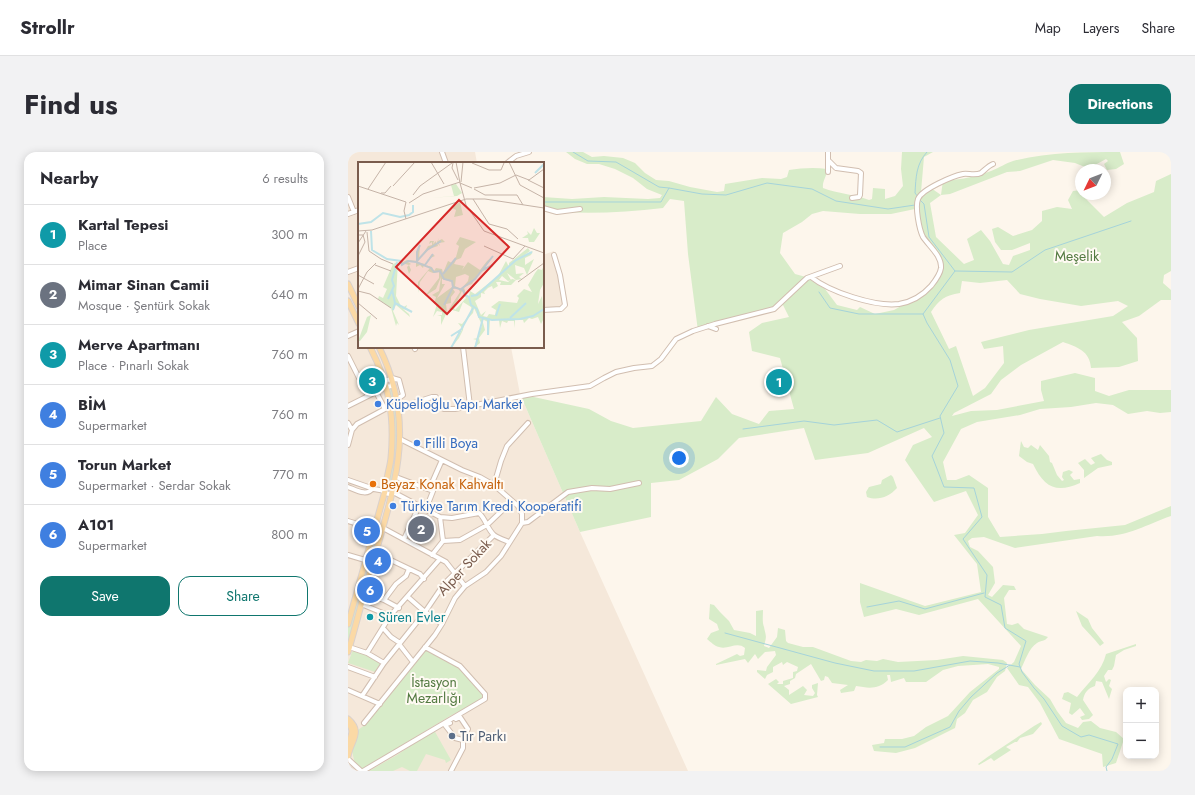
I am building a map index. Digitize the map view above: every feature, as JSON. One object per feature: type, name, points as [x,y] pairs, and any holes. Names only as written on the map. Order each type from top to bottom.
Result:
[{"type":"main road","points":[[348,284],[358,303]]},
{"type":"main road","points":[[348,301],[358,322]]},
{"type":"main road","points":[[348,624],[386,489],[391,459],[392,412],[386,385],[370,348]]},
{"type":"main road","points":[[349,650],[393,492],[399,458],[400,439],[398,408],[392,380],[379,348]]},
{"type":"main road","points":[[348,718],[353,723],[356,732],[348,756]]},
{"type":"main road","points":[[348,723],[352,727],[348,744]]},
{"type":"main road","points":[[348,768],[351,771]]},
{"type":"street","points":[[442,152],[446,162]]},
{"type":"street","points":[[508,162],[516,156],[528,152]]},
{"type":"street","points":[[828,172],[829,153]]},
{"type":"street","points":[[829,161],[836,168],[858,171],[861,174],[860,195],[859,197],[852,198]]},
{"type":"street","points":[[810,277],[818,283],[862,300],[891,304],[910,301],[926,292],[936,280],[941,268],[936,254],[922,236],[915,209],[918,197],[936,184],[962,174],[980,173],[993,164]]},
{"type":"street","points":[[348,197],[354,212]]},
{"type":"street","points":[[544,208],[557,212],[580,209]]},
{"type":"street","points":[[348,214],[358,210]]},
{"type":"street","points":[[544,310],[562,310],[565,305],[560,275],[554,255]]},
{"type":"street","points":[[398,408],[432,397],[436,397],[439,407],[444,409],[590,386],[616,372],[652,366],[660,359],[676,339],[693,331],[774,308],[807,278],[840,266]]},
{"type":"street","points":[[348,272],[358,268]]},
{"type":"street","points":[[708,326],[716,329]]},
{"type":"street","points":[[348,336],[358,331]]},
{"type":"street","points":[[463,348],[470,406]]},
{"type":"street","points":[[348,356],[368,396]]},
{"type":"street","points":[[348,406],[376,392],[386,385],[390,386],[392,380]]},
{"type":"street","points":[[348,445],[352,430],[357,424],[384,409],[376,392]]},
{"type":"street","points":[[348,423],[352,430]]},
{"type":"street","points":[[494,486],[507,446],[528,423]]},
{"type":"street","points":[[364,723],[442,624],[455,598],[465,586],[486,572],[501,556],[522,523],[522,514],[518,506],[494,486],[480,477],[462,470],[400,439]]},
{"type":"street","points":[[426,510],[435,486],[431,485],[442,460]]},
{"type":"street","points":[[396,477],[434,491]]},
{"type":"street","points":[[348,480],[373,488],[386,489],[388,494],[393,492],[440,517],[452,518],[478,513],[483,517],[494,535],[509,542]]},
{"type":"street","points":[[522,523],[528,522],[568,492],[592,488],[610,489],[639,483]]},
{"type":"street","points":[[348,487],[365,493],[371,491],[373,488]]},
{"type":"street","points":[[443,541],[460,540],[487,525],[512,501]]},
{"type":"street","points":[[404,539],[419,506]]},
{"type":"street","points":[[432,555],[443,541],[440,517]]},
{"type":"street","points":[[348,523],[374,529]]},
{"type":"street","points":[[383,528],[446,562],[465,586]]},
{"type":"street","name":"Alper Sokak","points":[[362,696],[384,663],[425,612],[444,584],[494,535]]},
{"type":"street","points":[[376,553],[420,574],[424,579]]},
{"type":"street","points":[[348,555],[365,560]]},
{"type":"street","points":[[367,653],[390,616],[408,598],[440,559]]},
{"type":"street","points":[[384,600],[396,584],[406,576],[409,569]]},
{"type":"street","points":[[364,593],[384,600],[399,608]]},
{"type":"street","points":[[408,598],[442,624]]},
{"type":"street","points":[[348,600],[354,602]]},
{"type":"street","points":[[361,604],[390,616]]},
{"type":"street","points":[[383,628],[399,643],[413,662]]},
{"type":"street","points":[[348,759],[362,771],[485,699],[485,694],[460,666],[425,647]]},
{"type":"street","points":[[349,650],[367,653],[384,663]]},
{"type":"street","points":[[348,667],[375,677]]},
{"type":"street","points":[[348,690],[380,704]]},
{"type":"street","points":[[451,771],[463,748],[463,740],[468,729],[460,717],[446,725],[455,738],[463,740]]},
{"type":"shaded area","points":[[348,152],[475,152],[477,162],[358,162],[358,348],[511,348],[520,394],[580,532],[688,771],[348,771]]},
{"type":"shaded area","points":[[554,251],[566,306],[544,311],[544,255]]},
{"type":"green space","name":"Meşelik","points":[[566,152],[583,152],[592,157],[604,156],[623,158],[635,163],[645,173],[656,180],[669,181],[717,192],[724,191],[725,184],[762,178],[781,179],[787,177],[789,170],[808,168],[827,169],[823,188],[869,200],[872,199],[873,188],[885,189],[885,199],[895,196],[903,186],[901,169],[902,152],[933,152],[924,157],[921,192],[923,193],[931,188],[941,195],[930,203],[936,237],[964,264],[974,260],[967,239],[981,230],[990,241],[1003,264],[1009,265],[1013,256],[1030,250],[1030,243],[1012,250],[1001,250],[995,242],[992,229],[998,227],[1013,236],[1032,230],[1042,221],[1042,211],[1057,207],[1072,209],[1068,200],[1073,191],[1075,191],[1075,200],[1087,200],[1104,217],[1127,203],[1154,192],[1156,181],[1171,174],[1171,271],[1164,275],[1163,283],[1171,290],[1171,300],[1161,300],[1139,316],[1122,322],[1137,338],[1138,361],[1119,367],[1091,368],[1088,357],[1082,350],[1063,342],[1021,365],[1001,380],[991,394],[954,413],[952,416],[971,411],[997,410],[1044,401],[1041,390],[1041,381],[1075,373],[1095,378],[1095,391],[1109,396],[1129,390],[1171,390],[1171,412],[1160,413],[1147,411],[1128,414],[1113,405],[1096,403],[1071,407],[1040,409],[1020,415],[977,422],[961,429],[943,462],[947,480],[956,480],[969,475],[988,488],[988,517],[1000,537],[1125,525],[1171,506],[1171,516],[1135,530],[1117,535],[1097,536],[1015,548],[984,537],[972,538],[968,541],[970,547],[978,551],[993,567],[995,583],[988,595],[992,597],[1003,585],[1014,586],[1016,590],[1009,590],[1004,598],[1007,624],[1012,625],[1018,623],[1024,629],[1048,637],[1034,645],[1021,669],[1050,699],[1066,723],[1078,728],[1083,722],[1091,721],[1100,728],[1116,732],[1123,738],[1116,763],[1103,767],[1102,754],[1059,739],[1040,703],[1028,687],[1019,685],[1007,668],[1014,662],[1021,646],[978,599],[919,615],[896,609],[864,617],[860,602],[860,583],[925,606],[981,592],[977,564],[954,535],[965,533],[978,515],[966,491],[934,502],[905,460],[913,445],[932,437],[924,428],[868,453],[815,460],[804,428],[739,438],[718,459],[679,480],[651,483],[651,517],[580,532],[520,394],[589,409],[611,421],[633,428],[701,421],[716,397],[732,414],[759,424],[769,411],[794,409],[780,358],[752,351],[749,332],[762,323],[789,317],[783,305],[765,313],[698,331],[688,254],[684,201],[670,199],[663,208],[633,211],[588,213],[544,211],[544,197],[572,199],[604,197],[648,199],[660,198],[662,195],[647,189],[633,178],[615,169],[599,164],[587,164],[575,159]],"holes":[[[915,209],[922,236],[940,263],[936,280],[926,292],[894,310],[875,314],[860,307],[857,310],[837,305],[825,289],[806,277],[795,274],[780,253],[783,233],[802,222],[812,214],[823,211],[860,214],[891,214]],[[1007,280],[1020,294],[1081,306],[1118,301],[1128,306],[1113,316],[1029,330],[981,342],[984,349],[1003,346],[1004,363],[985,388],[973,396],[956,346],[949,349],[931,312],[943,299],[950,295],[960,293],[962,281],[980,283]]]},
{"type":"green space","points":[[1120,152],[1124,164],[1116,169],[1111,170],[1111,164],[1104,164],[1108,161],[1106,159],[1097,164],[1078,164],[1053,160],[1020,171],[1007,172],[950,194],[941,195],[943,180],[955,180],[974,176],[991,171],[1010,162],[1026,158],[1066,153]]},
{"type":"green space","points":[[393,388],[398,427],[398,445],[392,486],[388,485],[391,469],[389,389]]},
{"type":"green space","points":[[1021,441],[1024,447],[1028,448],[1031,445],[1038,450],[1040,445],[1049,456],[1050,462],[1062,481],[1064,480],[1062,477],[1063,472],[1069,470],[1073,472],[1070,475],[1074,480],[1080,479],[1080,483],[1064,488],[1057,488],[1046,483],[1037,472],[1033,464],[1027,462],[1019,456]]},
{"type":"green space","points":[[1101,454],[1107,460],[1112,462],[1112,465],[1098,468],[1084,478],[1084,470],[1078,463],[1085,459],[1091,465],[1095,463],[1091,458]]},
{"type":"green space","points":[[891,475],[897,488],[894,491],[887,496],[875,499],[867,497],[866,492],[869,487],[881,484],[882,480]]},
{"type":"green space","points":[[374,531],[378,532],[348,642],[348,626]]},
{"type":"green space","points":[[710,604],[714,605],[729,621],[734,630],[750,633],[756,636],[756,611],[763,610],[763,623],[766,636],[764,646],[769,648],[777,637],[778,628],[785,630],[786,641],[788,643],[803,647],[813,647],[851,661],[877,661],[883,659],[898,662],[937,660],[963,656],[1003,660],[1007,663],[1005,671],[997,677],[987,692],[973,700],[965,713],[957,719],[955,728],[915,748],[896,753],[874,751],[872,745],[884,743],[885,739],[902,739],[914,736],[926,727],[948,716],[970,692],[999,669],[999,667],[988,664],[958,666],[943,670],[926,682],[906,682],[904,678],[891,682],[890,675],[887,675],[888,680],[877,687],[869,688],[856,686],[854,691],[841,693],[840,690],[848,685],[832,683],[828,677],[825,676],[824,680],[821,681],[811,664],[796,674],[795,678],[790,681],[790,684],[784,686],[789,690],[789,695],[803,686],[807,690],[804,695],[813,696],[815,693],[812,685],[818,683],[818,697],[791,704],[768,684],[776,679],[779,682],[777,684],[783,684],[783,681],[793,678],[793,672],[797,671],[798,667],[787,662],[783,665],[782,662],[773,667],[773,672],[767,675],[765,679],[757,672],[757,670],[766,671],[767,667],[776,655],[775,651],[765,652],[758,659],[755,654],[748,663],[745,659],[716,665],[737,654],[740,656],[744,655],[745,648],[736,645],[722,648],[714,645],[707,639],[711,633],[719,630],[717,624],[709,619]]},
{"type":"green space","points":[[1076,611],[1088,619],[1092,628],[1104,643],[1100,646],[1082,626]]},
{"type":"green space","points":[[1136,644],[1136,646],[1124,650],[1116,655],[1112,670],[1108,670],[1104,676],[1106,682],[1109,679],[1111,680],[1109,686],[1112,689],[1109,699],[1102,682],[1096,681],[1095,686],[1090,688],[1084,695],[1083,700],[1093,715],[1089,719],[1082,720],[1080,717],[1085,715],[1080,708],[1072,715],[1069,713],[1071,703],[1062,699],[1064,693],[1068,692],[1077,697],[1098,671],[1106,654]]},
{"type":"green space","points":[[354,650],[373,658],[381,665],[375,672],[348,663]]},
{"type":"green space","name":"İstasyon Mezarlığı","points":[[426,650],[460,668],[484,695],[479,701],[450,716],[361,770],[355,764],[352,751],[358,730],[366,724]]},
{"type":"green space","points":[[1041,722],[1042,724],[1033,734],[1020,738],[1017,742],[1006,747],[1011,750],[994,761],[991,758],[979,765],[978,764],[1034,726]]},
{"type":"green space","points":[[434,730],[451,760],[446,763],[445,760],[426,754],[417,771],[410,771],[402,767],[393,771],[369,771],[397,755]]},
{"type":"waterway","points":[[573,152],[588,161],[616,162],[659,187],[669,188]]},
{"type":"waterway","points":[[918,197],[915,193],[917,171],[923,157],[927,152]]},
{"type":"waterway","points":[[544,202],[661,202],[669,188],[702,194],[726,195],[767,183],[812,189],[836,201],[888,209],[915,205]]},
{"type":"waterway","points":[[920,200],[924,204],[929,237],[955,271],[923,314],[950,360],[958,386],[940,416],[944,433],[932,456],[944,487],[974,488],[982,517],[963,539],[987,575],[985,597],[1001,605],[1005,628],[1026,641],[1019,664],[1022,672],[1044,699],[1062,726],[1081,737],[1089,735],[1118,744],[1112,759],[1106,767],[1107,771]]},
{"type":"waterway","points":[[955,271],[1012,272],[1045,250],[1131,221]]},
{"type":"waterway","points":[[819,292],[830,308],[859,314],[923,314]]},
{"type":"waterway","points":[[743,429],[804,421],[834,425],[877,420],[897,432],[940,418]]},
{"type":"waterway","points":[[867,607],[899,601],[925,609],[984,593]]},
{"type":"waterway","points":[[725,633],[835,663],[874,671],[914,671],[970,661],[998,663],[1020,667]]},
{"type":"waterway","points":[[880,747],[905,747],[950,727],[959,711],[971,697],[997,673],[1010,665]]},
{"type":"place","name":"Merve Apartmanı","points":[[372,381]]},
{"type":"place","name":"Kartal Tepesi","points":[[779,382]]},
{"type":"place","name":"Küpelioğlu Yapı Market","points":[[378,404]]},
{"type":"place","name":"Filli Boya","points":[[417,443]]},
{"type":"place","name":"Beyaz Konak Kahvaltı","points":[[373,484]]},
{"type":"place","name":"Türkiye Tarım Kredi Kooperatifi","points":[[393,506]]},
{"type":"place","name":"Mimar Sinan Camii","points":[[421,529]]},
{"type":"place","name":"Torun Market","points":[[367,531]]},
{"type":"place","name":"BİM","points":[[378,561]]},
{"type":"place","name":"A101","points":[[370,590]]},
{"type":"place","name":"Süren Evler","points":[[370,617]]},
{"type":"place","name":"Tır Parkı","points":[[452,736]]}]
